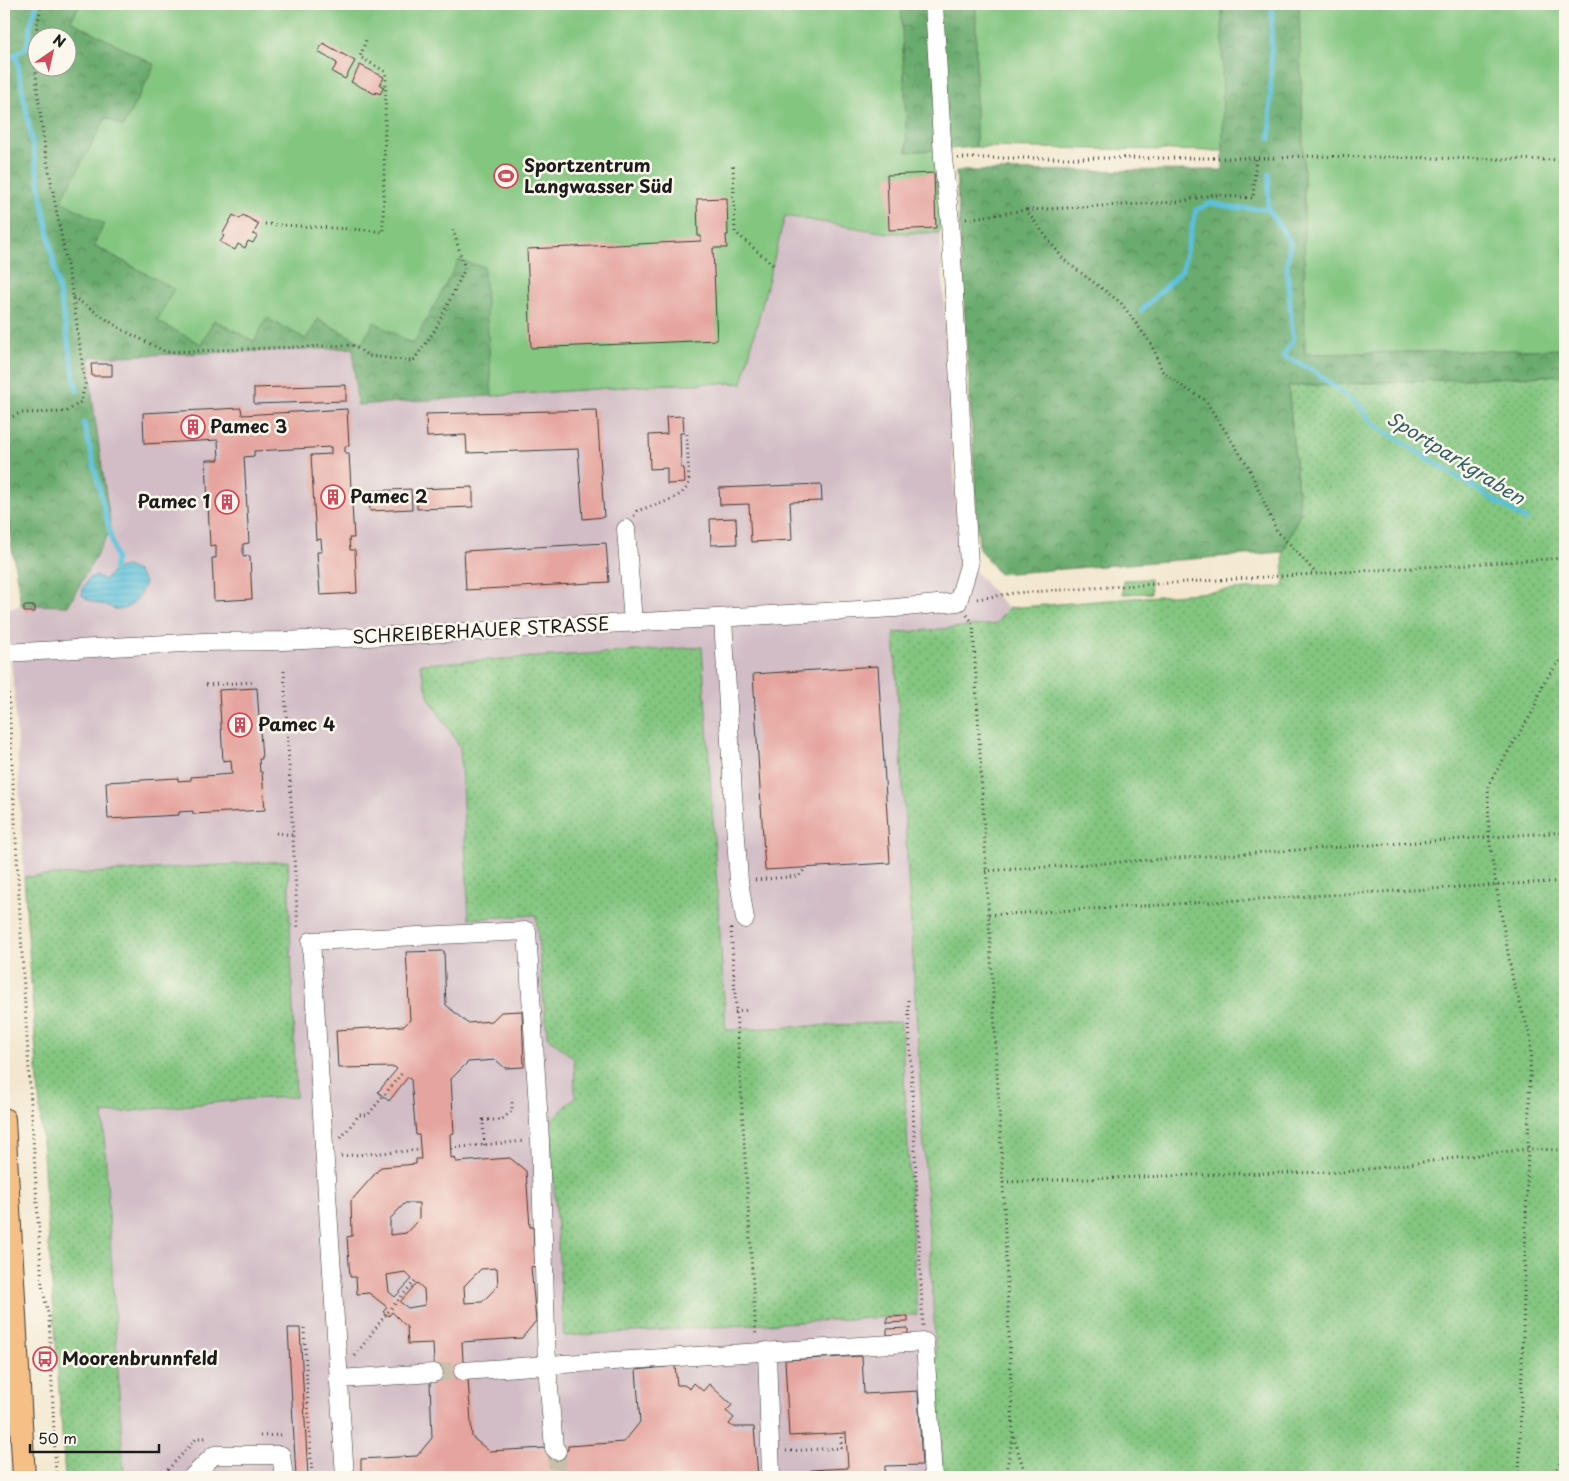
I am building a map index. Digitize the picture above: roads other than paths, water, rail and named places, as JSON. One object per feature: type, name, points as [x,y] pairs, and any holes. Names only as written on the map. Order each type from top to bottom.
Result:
[{"type":"main road","points":[[4,1119],[24,1477]]},
{"type":"street","name":"SCHREIBERHAUER STRASSE","points":[[5,653],[203,642],[283,641],[723,618],[895,608],[958,602],[969,564],[950,221],[943,158],[934,4]]},
{"type":"street","points":[[626,529],[633,622]]},
{"type":"street","points":[[723,618],[739,881],[745,919]]},
{"type":"street","points":[[345,1477],[311,941],[528,931],[540,1140],[547,1365],[556,1450]]},
{"type":"street","points":[[463,1371],[925,1342],[933,1477]]},
{"type":"street","points":[[762,1351],[771,1477]]},
{"type":"street","points":[[338,1379],[434,1373]]},
{"type":"street","points":[[192,1477],[214,1455],[282,1455],[284,1477]]},
{"type":"water","points":[[126,567],[137,571],[145,582],[135,602],[131,605],[126,608],[115,609],[92,602],[82,595],[83,588],[89,578],[96,576],[105,580],[114,570]]},
{"type":"waterway","points":[[37,4],[31,23],[27,47],[16,54],[77,391]]},
{"type":"waterway","name":"Sportparkgraben","points":[[1270,139],[1272,4]]},
{"type":"waterway","points":[[4,59],[16,54]]},
{"type":"waterway","name":"Sportparkgraben","points":[[1269,174],[1268,209],[1290,242],[1287,269],[1293,340],[1283,356],[1311,369],[1360,406],[1372,423],[1526,520]]},
{"type":"waterway","points":[[1141,311],[1182,270],[1196,210],[1211,203],[1234,208],[1268,209]]},
{"type":"waterway","points":[[84,423],[116,558],[114,570]]},
{"type":"tunnel","points":[[434,1373],[463,1371]]},
{"type":"tunnel","points":[[557,1451],[558,1477]]},
{"type":"place","name":"Sportzentrum Langwasser Süd","points":[[506,176]]},
{"type":"place","name":"Pamec 3","points":[[193,427]]},
{"type":"place","name":"Pamec 2","points":[[333,497]]},
{"type":"place","name":"Pamec 1","points":[[227,502]]},
{"type":"place","name":"Pamec 4","points":[[240,725]]},
{"type":"place","name":"Moorenbrunnfeld","points":[[45,1359]]}]
